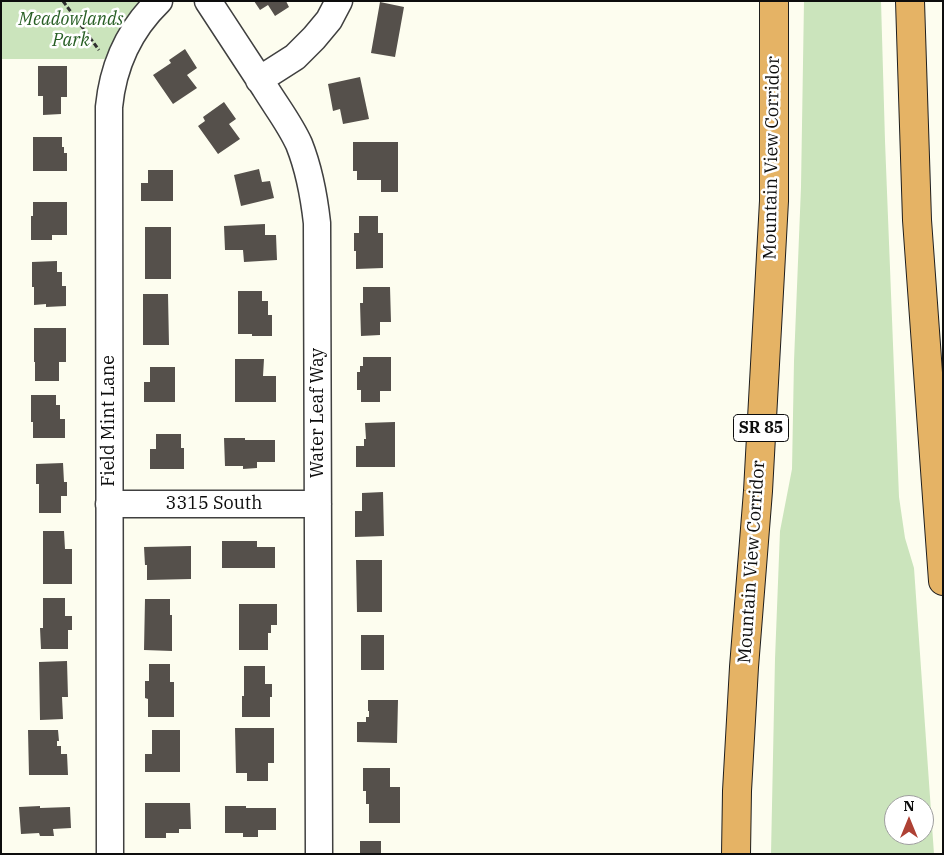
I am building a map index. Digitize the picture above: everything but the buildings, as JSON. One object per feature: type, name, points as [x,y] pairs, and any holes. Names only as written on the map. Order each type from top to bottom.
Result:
[{"type":"highway","name":"Mountain View Corridor","points":[[736,854],[737,791],[758,481],[774,201],[774,1]]},
{"type":"highway","points":[[910,1],[917,220],[943,581]]},
{"type":"street","name":"Field Mint Lane","points":[[110,854],[109,107],[114,75],[127,43],[146,15],[159,1]]},
{"type":"street","name":"Water Leaf Way","points":[[208,1],[287,122],[298,144],[307,170],[315,207],[317,232],[319,854]]},
{"type":"street","points":[[259,80],[295,57],[329,20],[339,1]]},
{"type":"street","name":"3315 South","points":[[109,504],[318,504]]},
{"type":"path","points":[[62,1],[99,50]]},
{"type":"green space","name":"Meadowlands Park","points":[[1,1],[140,1],[120,28],[105,59],[1,59]]},
{"type":"green space","points":[[804,1],[881,1],[899,497],[905,538],[914,568],[930,795],[884,795],[884,845],[933,845],[934,854],[771,854],[780,531],[792,469],[801,187]]}]
